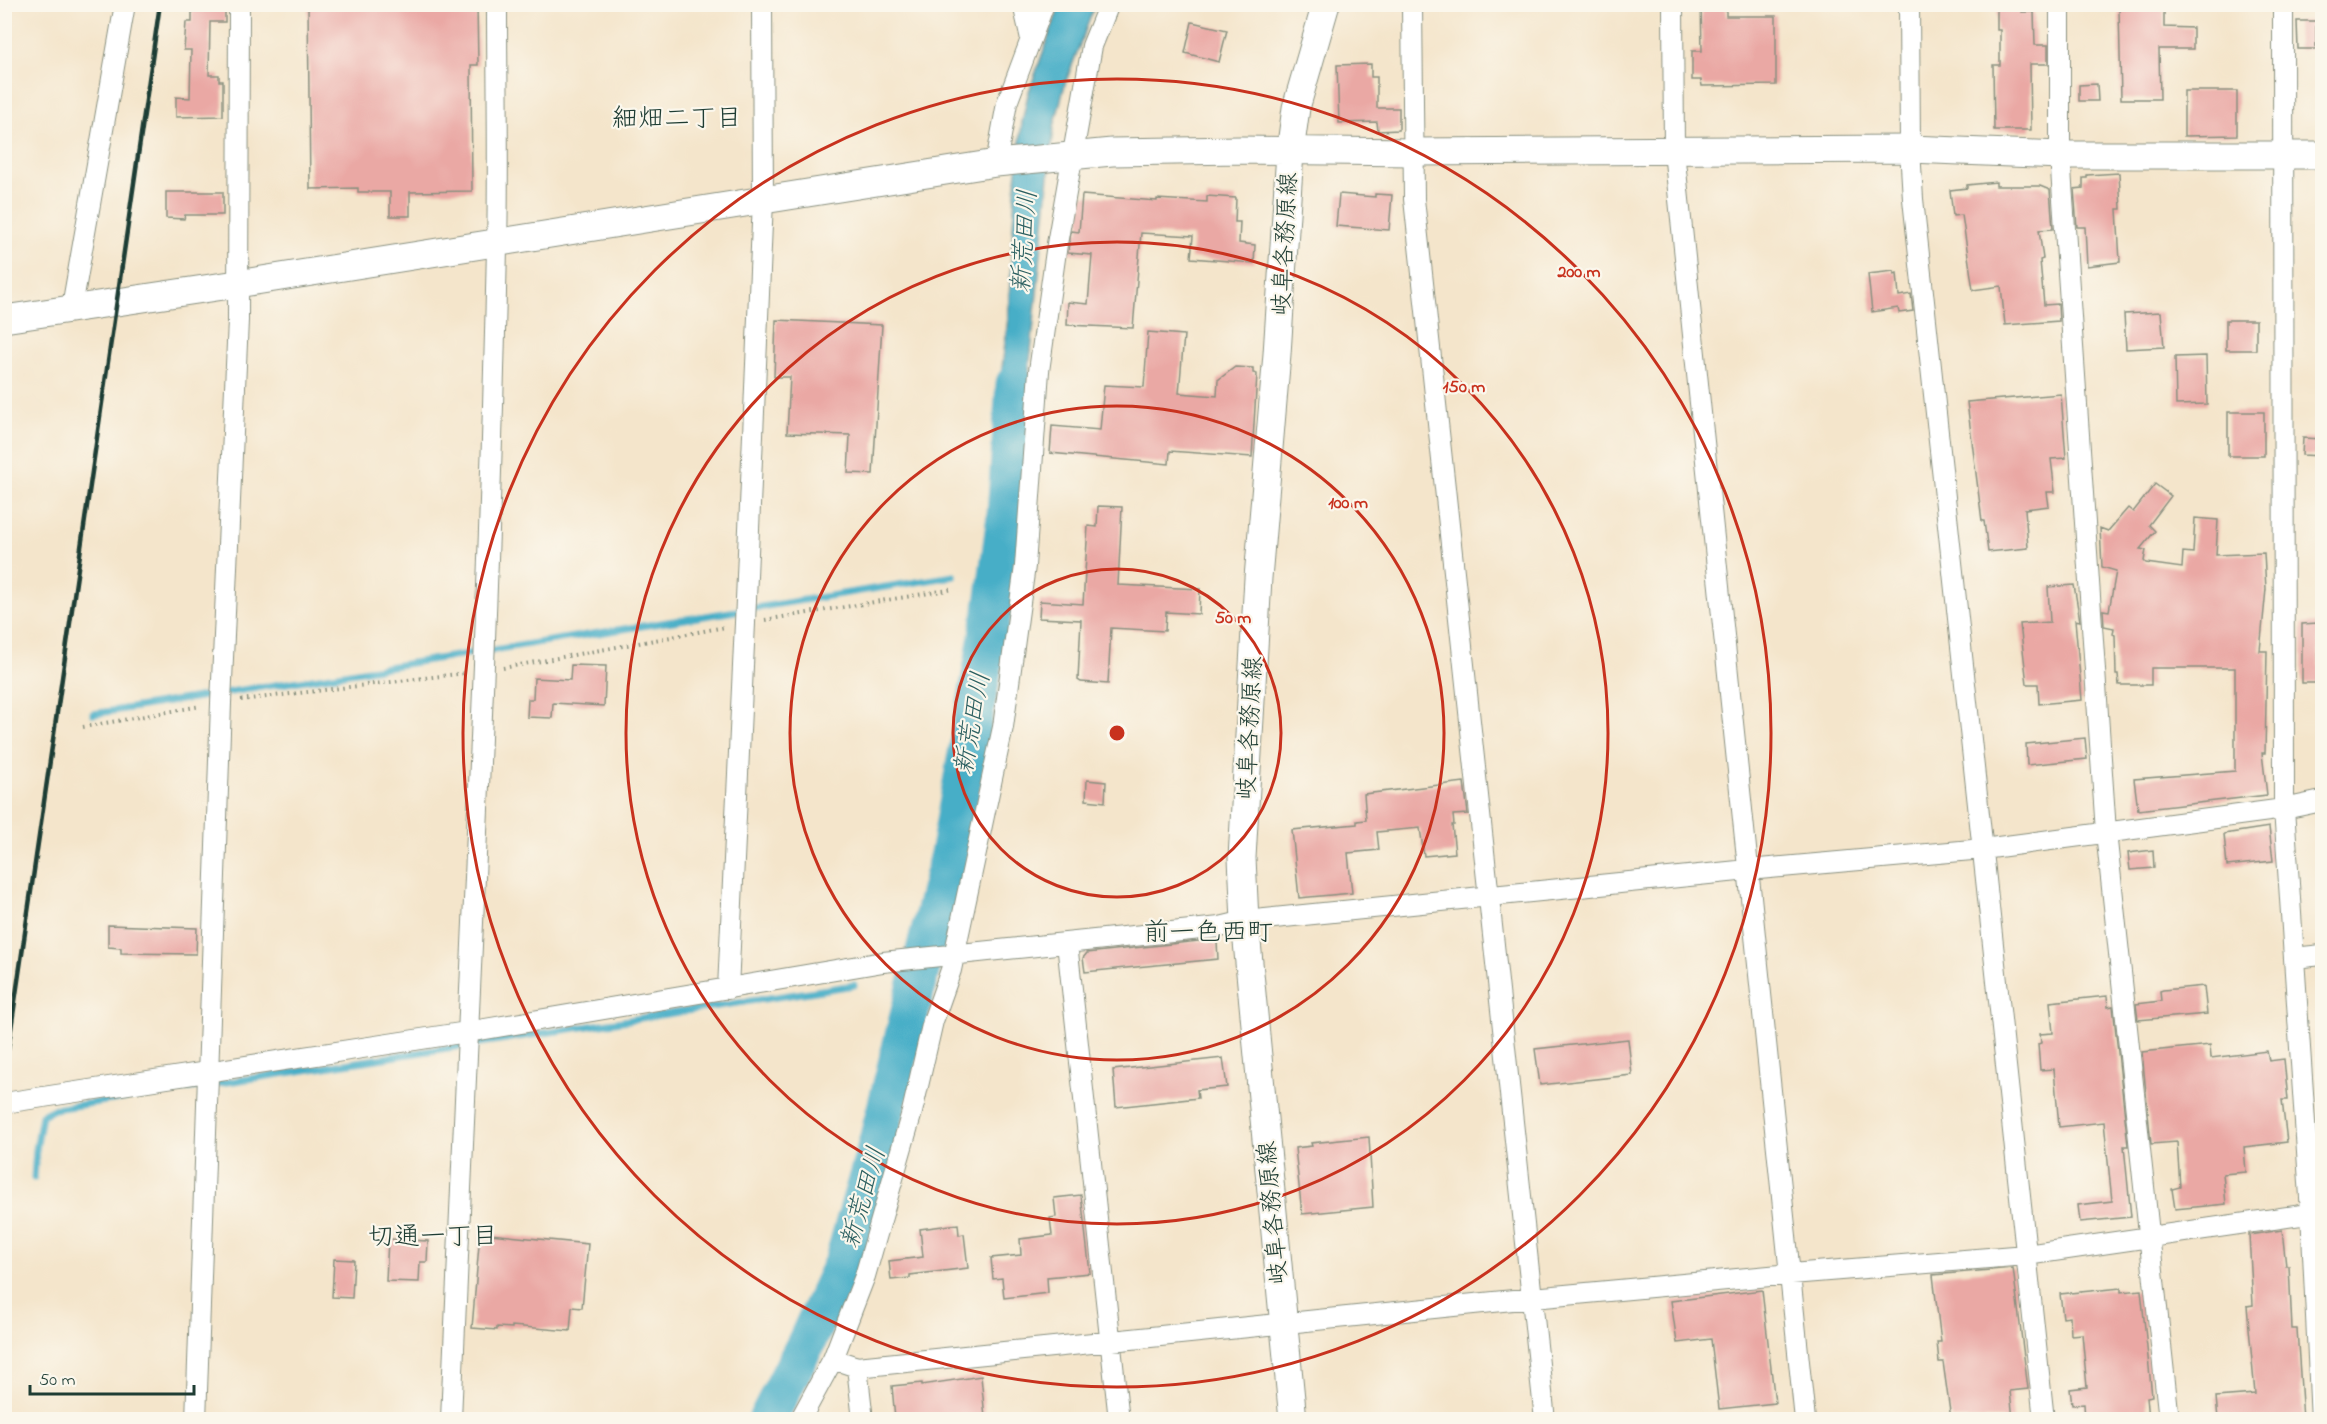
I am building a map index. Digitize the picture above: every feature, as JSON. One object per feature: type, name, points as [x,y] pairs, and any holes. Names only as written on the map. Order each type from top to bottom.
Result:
[{"type":"street","points":[[72,307],[125,4]]},
{"type":"street","points":[[196,1419],[221,703],[238,320],[239,4]]},
{"type":"street","points":[[451,1419],[485,671],[497,243],[497,4]]},
{"type":"street","points":[[728,989],[746,623],[762,200],[762,4]]},
{"type":"street","points":[[1023,4],[1030,39]]},
{"type":"street","points":[[1001,163],[1007,103],[1044,4]]},
{"type":"street","points":[[800,1419],[833,1359],[865,1276],[912,1112],[933,1021],[951,970],[949,955],[1003,727],[1025,566],[1039,371],[1065,156],[1092,46],[1109,4]]},
{"type":"street","name":"岐阜各務原線","points":[[1293,1419],[1282,1325],[1245,921],[1242,858],[1258,578],[1277,354],[1290,152],[1296,108],[1326,4]]},
{"type":"street","points":[[1412,4],[1414,199],[1545,1419]]},
{"type":"street","points":[[1673,4],[1674,151],[1805,1419]]},
{"type":"street","points":[[1909,4],[1910,149],[1913,199],[2044,1419]]},
{"type":"street","points":[[2060,4],[2060,155],[2106,832],[2169,1419]]},
{"type":"street","points":[[2283,4],[2284,809],[2294,957],[2317,1212],[2321,1419]]},
{"type":"street","points":[[4,319],[1001,163],[1065,156],[1240,150],[1413,152],[1910,149],[2060,155],[2322,155]]},
{"type":"street","points":[[4,1103],[467,1032],[900,961],[1220,927],[1245,921],[1748,870],[1983,849],[2284,809],[2322,801]]},
{"type":"street","points":[[1067,943],[1119,1419]]},
{"type":"street","points":[[2294,957],[2322,955]]},
{"type":"street","points":[[833,1359],[857,1367],[1533,1298],[2026,1255],[2317,1212]]},
{"type":"street","points":[[857,1367],[863,1419]]},
{"type":"path","points":[[84,728],[221,703],[485,671],[746,623],[954,589]]},
{"type":"water","points":[[1060,5],[1095,5],[1065,84],[1054,127],[1022,439],[994,436],[1008,318],[1015,191],[1022,122],[1028,94]]},
{"type":"building","points":[[192,4],[225,4],[225,22],[210,22],[209,75],[219,75],[219,81],[223,81],[223,116],[176,117],[176,97],[190,98],[191,50],[184,50],[186,22],[192,22]]},
{"type":"building","points":[[308,4],[477,4],[478,65],[471,65],[472,191],[410,192],[410,216],[390,216],[390,192],[358,192],[358,188],[310,189]]},
{"type":"building","points":[[1701,4],[1726,4],[1726,16],[1776,16],[1776,85],[1702,86],[1701,80],[1692,80],[1692,51],[1702,51]]},
{"type":"building","points":[[1997,4],[2022,4],[2022,12],[2034,12],[2035,45],[2048,45],[2048,64],[2030,64],[2031,130],[1994,130],[1993,65],[2000,65]]},
{"type":"building","points":[[2164,7],[2164,27],[2193,28],[2193,49],[2159,49],[2160,99],[2121,99],[2119,9]]},
{"type":"building","points":[[2297,21],[2316,21],[2316,49],[2298,49]]},
{"type":"building","points":[[1192,22],[1227,30],[1219,62],[1185,53]]},
{"type":"building","points":[[1371,64],[1371,77],[1377,77],[1377,108],[1399,108],[1399,130],[1378,131],[1377,122],[1339,123],[1337,65]]},
{"type":"building","points":[[2097,84],[2098,101],[2079,101],[2079,85]]},
{"type":"building","points":[[2184,91],[2237,91],[2237,135],[2184,136]]},
{"type":"building","points":[[2119,173],[2121,209],[2117,209],[2120,262],[2087,266],[2085,227],[2077,227],[2074,189],[2083,188],[2083,178],[2087,178],[2087,175]]},
{"type":"building","points":[[1996,182],[1996,186],[2040,186],[2050,190],[2053,229],[2039,230],[2043,259],[2040,260],[2044,305],[2058,304],[2059,321],[2005,325],[2001,286],[1973,290],[1962,215],[1953,216],[1950,190],[1967,188],[1967,185]]},
{"type":"building","points":[[166,192],[223,192],[223,215],[185,215],[184,219],[166,218]]},
{"type":"building","points":[[1339,194],[1375,197],[1375,194],[1392,195],[1389,230],[1336,226]]},
{"type":"building","points":[[1082,195],[1207,202],[1207,196],[1236,198],[1235,222],[1240,222],[1239,243],[1255,245],[1254,263],[1191,258],[1193,236],[1141,233],[1133,328],[1067,325],[1068,302],[1088,304],[1092,255],[1068,253],[1071,231],[1079,232]]},
{"type":"building","points":[[1894,271],[1894,274],[1897,273],[1899,296],[1911,294],[1913,311],[1899,313],[1898,308],[1872,312],[1868,274]]},
{"type":"building","points":[[2161,312],[2164,347],[2126,349],[2124,314]]},
{"type":"building","points":[[776,320],[882,325],[873,474],[848,473],[850,435],[787,433],[790,377],[774,377]]},
{"type":"building","points":[[2226,320],[2256,320],[2256,350],[2226,350]]},
{"type":"building","points":[[1148,332],[1184,335],[1179,393],[1217,396],[1218,380],[1235,367],[1253,368],[1253,373],[1257,374],[1252,457],[1170,451],[1169,464],[1050,453],[1052,426],[1100,430],[1104,385],[1144,387]]},
{"type":"building","points":[[2206,356],[2207,404],[2176,405],[2175,357]]},
{"type":"building","points":[[2061,394],[2066,458],[2051,459],[2055,492],[2047,492],[2049,506],[2025,509],[2028,548],[1988,552],[1967,402]]},
{"type":"building","points":[[2228,412],[2264,412],[2264,456],[2228,456]]},
{"type":"building","points":[[2303,438],[2322,439],[2322,456],[2302,455]]},
{"type":"building","points":[[2155,484],[2171,496],[2149,525],[2155,531],[2140,549],[2146,550],[2144,561],[2146,563],[2182,568],[2183,552],[2193,553],[2195,518],[2218,520],[2216,555],[2264,553],[2266,589],[2260,651],[2267,651],[2265,753],[2262,753],[2267,795],[2138,810],[2134,779],[2235,771],[2235,668],[2151,668],[2151,685],[2119,685],[2118,674],[2116,674],[2114,628],[2104,626],[2103,610],[2109,611],[2116,571],[2102,567],[2100,528],[2108,531],[2128,508],[2133,512]]},
{"type":"building","points":[[1098,506],[1122,507],[1118,585],[1200,589],[1199,614],[1166,612],[1165,631],[1111,628],[1108,684],[1078,680],[1081,620],[1039,618],[1040,601],[1083,604],[1088,526],[1097,527]]},
{"type":"building","points":[[2074,585],[2080,621],[2075,620],[2082,700],[2039,704],[2038,684],[2027,684],[2020,624],[2050,622],[2048,587]]},
{"type":"building","points":[[2318,623],[2319,683],[2302,683],[2302,624]]},
{"type":"building","points":[[571,665],[606,666],[604,706],[553,703],[552,718],[527,717],[528,699],[533,699],[534,678],[570,680]]},
{"type":"building","points":[[2085,738],[2087,759],[2027,765],[2026,744]]},
{"type":"building","points":[[1087,780],[1106,782],[1105,802],[1086,800]]},
{"type":"building","points":[[1464,782],[1468,814],[1453,815],[1455,853],[1424,856],[1420,828],[1377,832],[1379,850],[1348,853],[1352,893],[1299,898],[1292,830],[1357,824],[1357,821],[1366,820],[1364,794]]},
{"type":"building","points":[[2269,827],[2273,861],[2227,866],[2224,834]]},
{"type":"building","points":[[2153,850],[2154,868],[2130,870],[2128,853]]},
{"type":"building","points":[[108,925],[197,928],[196,954],[121,953],[121,948],[108,947]]},
{"type":"building","points":[[1208,940],[1208,942],[1217,942],[1218,959],[1085,972],[1083,958],[1087,953]]},
{"type":"building","points":[[2204,986],[2207,1014],[2138,1020],[2136,1004],[2161,1001],[2160,991]]},
{"type":"building","points":[[2107,996],[2108,1007],[2113,1006],[2128,1146],[2124,1146],[2131,1217],[2080,1222],[2078,1205],[2112,1201],[2104,1122],[2059,1127],[2054,1069],[2040,1070],[2038,1044],[2041,1043],[2040,1034],[2053,1033],[2050,1002]]},
{"type":"building","points":[[1628,1039],[1632,1075],[1540,1085],[1535,1049]]},
{"type":"building","points":[[2210,1045],[2211,1058],[2267,1051],[2269,1061],[2284,1059],[2288,1100],[2282,1100],[2287,1142],[2244,1147],[2246,1172],[2223,1174],[2226,1204],[2175,1209],[2172,1189],[2180,1187],[2177,1142],[2151,1144],[2142,1052]]},
{"type":"building","points":[[1223,1058],[1227,1087],[1197,1090],[1198,1098],[1116,1107],[1113,1070]]},
{"type":"building","points":[[1369,1137],[1373,1207],[1302,1214],[1295,1148],[1312,1146],[1311,1143]]},
{"type":"building","points":[[1081,1195],[1090,1273],[1047,1277],[1048,1293],[1004,1298],[1002,1278],[993,1279],[991,1258],[1021,1255],[1020,1239],[1052,1235],[1050,1218],[1056,1217],[1054,1198]]},
{"type":"building","points":[[958,1224],[959,1235],[964,1234],[968,1268],[910,1275],[910,1278],[891,1280],[889,1261],[923,1257],[920,1229]]},
{"type":"building","points":[[2282,1230],[2286,1266],[2289,1266],[2292,1329],[2297,1329],[2303,1419],[2218,1419],[2216,1397],[2255,1394],[2247,1306],[2253,1305],[2249,1235]]},
{"type":"building","points":[[480,1233],[588,1244],[582,1308],[572,1307],[570,1331],[512,1326],[512,1328],[497,1327],[497,1330],[472,1328]]},
{"type":"building","points":[[388,1239],[428,1241],[427,1262],[420,1262],[419,1282],[386,1281]]},
{"type":"building","points":[[334,1259],[354,1260],[352,1298],[332,1297]]},
{"type":"building","points":[[2013,1268],[2028,1389],[2010,1391],[2013,1419],[1951,1419],[1943,1362],[1939,1362],[1937,1342],[1941,1342],[1933,1275]]},
{"type":"building","points":[[2121,1288],[2121,1292],[2141,1290],[2152,1396],[2147,1397],[2149,1419],[2085,1419],[2084,1404],[2072,1405],[2070,1389],[2087,1387],[2082,1334],[2071,1335],[2070,1317],[2063,1318],[2060,1294]]},
{"type":"building","points":[[1762,1290],[1775,1403],[1719,1409],[1711,1339],[1677,1343],[1671,1301]]},
{"type":"building","points":[[981,1376],[985,1418],[895,1419],[892,1386],[922,1383],[922,1385]]},
{"type":"waterway","name":"新荒田川","points":[[767,1420],[844,1260],[876,1149],[950,850],[995,597],[1006,516],[1015,384]]},
{"type":"waterway","points":[[93,714],[954,576]]},
{"type":"waterway","points":[[34,1178],[42,1115],[54,1109],[854,985]]},
{"type":"railway","points":[[4,1077],[160,4]]},
{"type":"district","name":"細畑二丁目","points":[[677,117]]},
{"type":"district","name":"前一色西町","points":[[1208,931]]},
{"type":"district","name":"切通一丁目","points":[[433,1235]]}]
